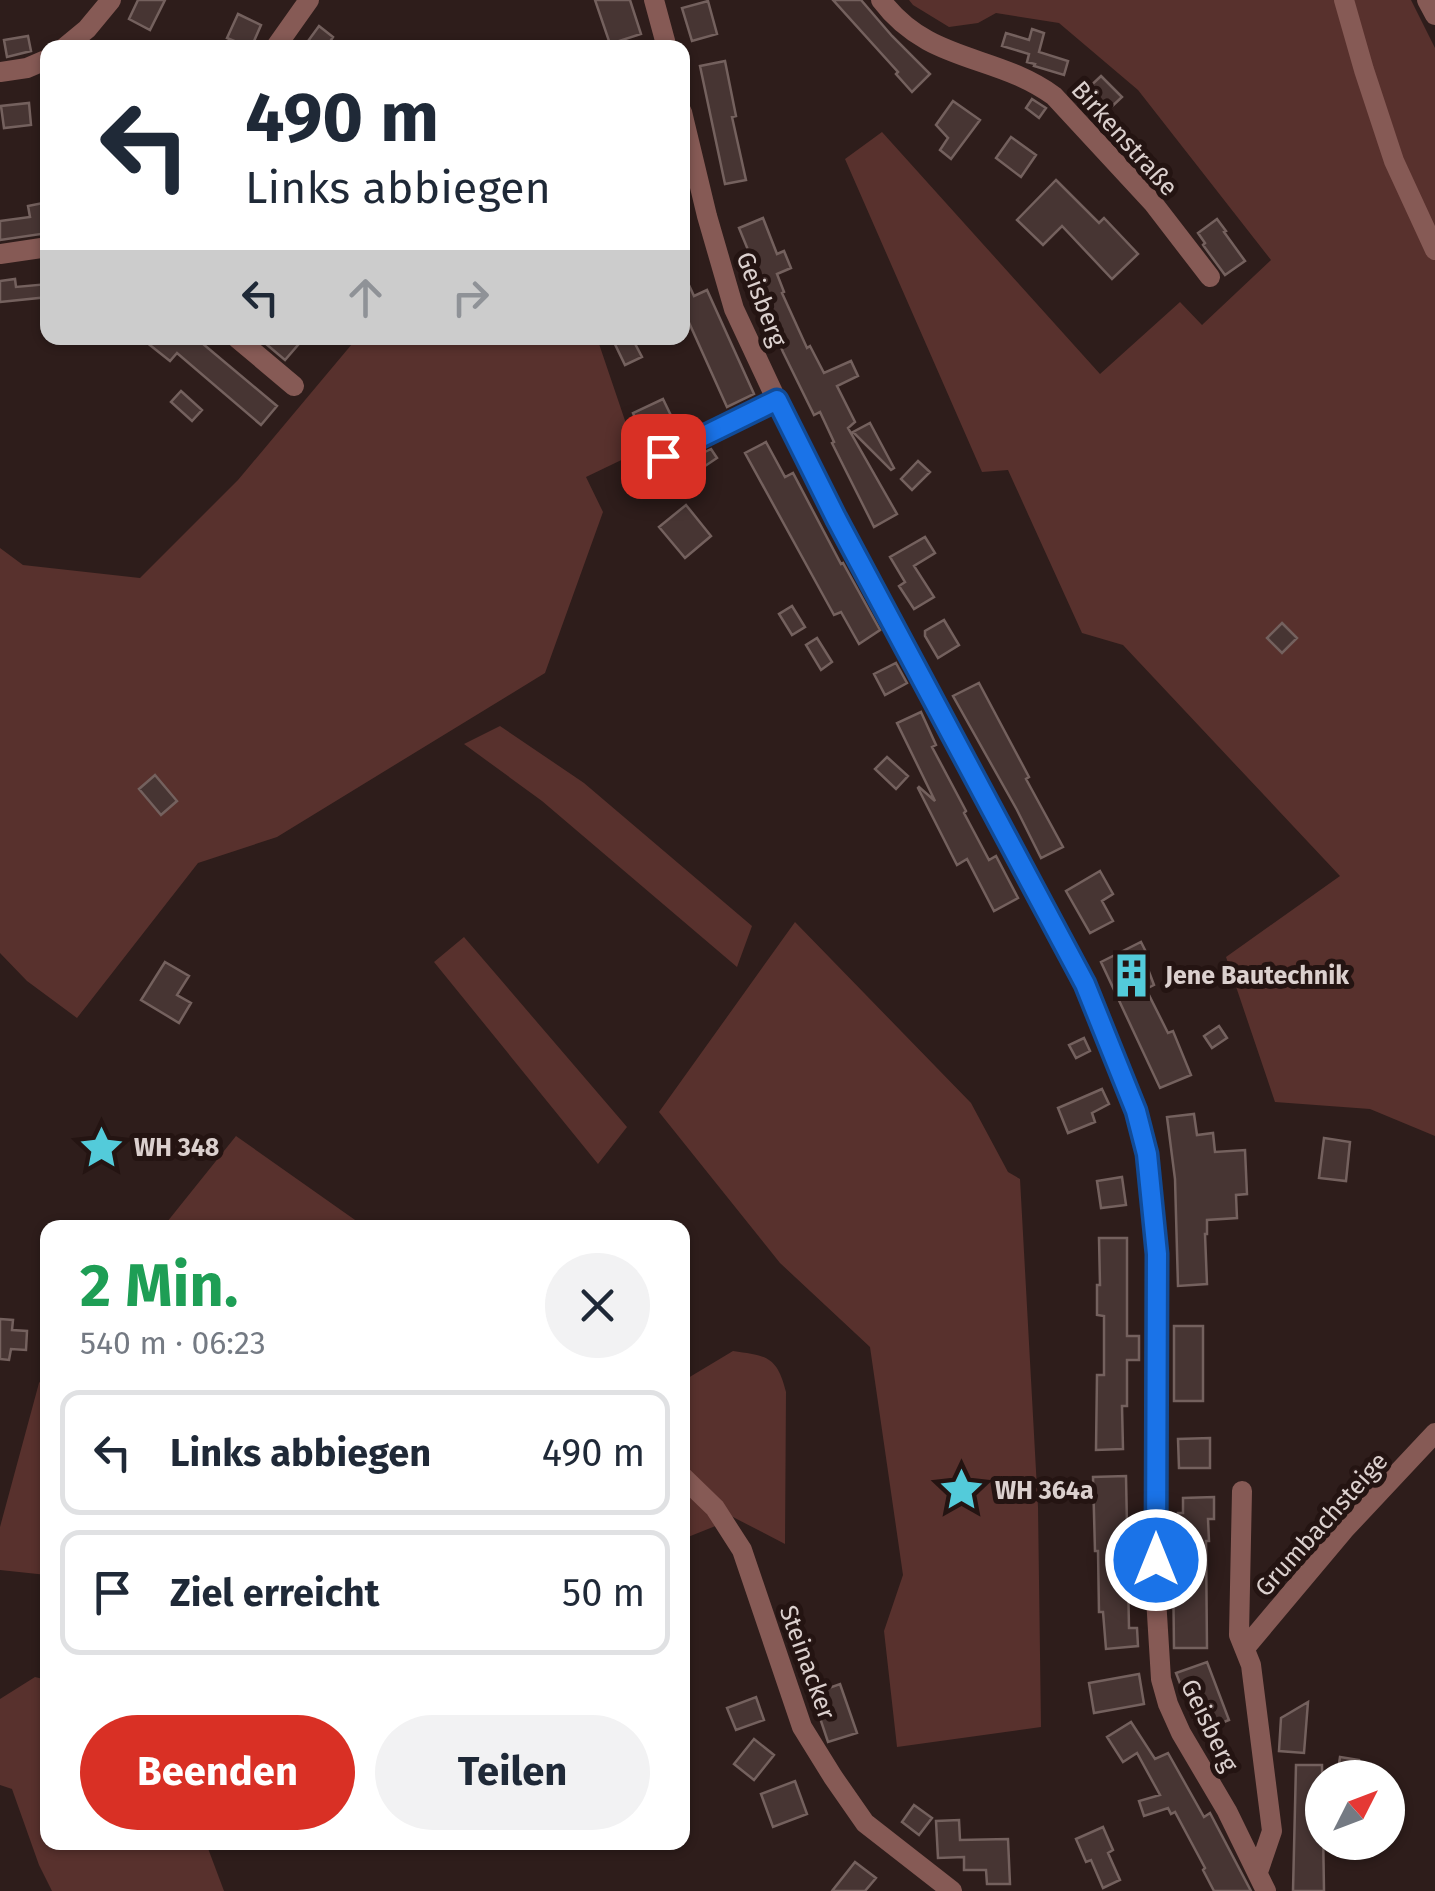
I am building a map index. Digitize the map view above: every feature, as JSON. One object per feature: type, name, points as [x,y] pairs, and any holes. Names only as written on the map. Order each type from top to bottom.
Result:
[{"type":"street","points":[[73,40],[110,0]]},
{"type":"street","points":[[280,40],[308,0]]},
{"type":"street","points":[[654,0],[665,40]]},
{"type":"street","name":"Birkenstraße","points":[[881,0],[908,29],[932,44],[1014,73],[1054,96],[1152,203],[1210,276]]},
{"type":"street","points":[[1344,0],[1394,160],[1435,250]]},
{"type":"street","points":[[1426,0],[1435,15]]},
{"type":"street","points":[[0,72],[40,62]]},
{"type":"street","name":"Geisberg","points":[[690,145],[734,309],[836,518],[1085,984],[1136,1111],[1147,1154],[1157,1254],[1156,1598],[1160,1680],[1181,1732],[1262,1882]]},
{"type":"street","points":[[0,254],[40,248]]},
{"type":"street","points":[[245,345],[294,386]]},
{"type":"street","points":[[644,464],[777,400]]},
{"type":"street","name":"Grumbachsteige","points":[[1245,1648],[1344,1530],[1435,1434]]},
{"type":"street","name":"Steinacker","points":[[690,1484],[715,1508],[742,1550],[802,1727],[832,1777],[866,1823],[952,1891]]},
{"type":"street","name":"Grumbachsteige","points":[[1242,1492],[1239,1635],[1250,1665],[1272,1831],[1262,1882]]},
{"type":"shaded area","points":[[909,0],[1411,0],[1435,48],[1435,1136],[1370,1109],[1275,1102],[1226,957],[1340,876],[1123,645],[1082,633],[1008,470],[982,472],[845,159],[882,132],[1100,374],[1180,302],[1202,325],[1271,260],[1138,90],[1059,23],[996,13],[978,23],[949,27]]},
{"type":"shaded area","points":[[351,345],[599,345],[636,453],[586,477],[603,512],[545,673],[277,837],[198,863],[77,1018],[27,981],[0,953],[0,548],[23,565],[140,578],[238,480]]},
{"type":"shaded area","points":[[500,726],[584,783],[752,926],[737,967],[542,801],[464,744]]},
{"type":"shaded area","points":[[795,922],[971,1103],[1008,1172],[1020,1179],[1038,1507],[1041,1727],[897,1747],[884,1631],[903,1575],[870,1347],[780,1263],[659,1112]]},
{"type":"shaded area","points":[[464,937],[627,1127],[598,1164],[434,962]]},
{"type":"shaded area","points":[[236,1136],[355,1220],[169,1220]]},
{"type":"shaded area","points":[[733,1351],[769,1360],[779,1371],[786,1392],[785,1544],[731,1516],[690,1474],[690,1377]]},
{"type":"shaded area","points":[[39,1383],[40,1574],[0,1570],[0,1527]]},
{"type":"shaded area","points":[[690,1496],[718,1525],[690,1536]]},
{"type":"shaded area","points":[[35,1677],[40,1678],[40,1850],[209,1850],[224,1891],[52,1891],[12,1789],[0,1785],[0,1699]]},
{"type":"building","points":[[138,0],[165,0],[150,30],[129,19]]},
{"type":"building","points":[[595,0],[630,0],[641,34],[609,40]]},
{"type":"building","points":[[833,0],[861,0],[930,74],[912,92]]},
{"type":"building","points":[[708,1],[717,34],[692,41],[682,8]]},
{"type":"building","points":[[238,14],[261,25],[254,40],[227,38]]},
{"type":"building","points":[[319,26],[333,37],[331,40],[309,40]]},
{"type":"building","points":[[1032,29],[1044,33],[1039,52],[1068,61],[1064,75],[1034,66],[1027,62],[1029,54],[1002,46],[1006,33],[1029,40]]},
{"type":"building","points":[[28,36],[31,51],[7,57],[4,40]]},
{"type":"building","points":[[725,61],[746,180],[725,184],[700,66]]},
{"type":"building","points":[[1101,76],[1122,97],[1105,113],[1084,92]]},
{"type":"building","points":[[1032,99],[1046,108],[1039,118],[1026,108]]},
{"type":"building","points":[[953,101],[980,120],[951,159],[940,150],[948,138],[936,125]]},
{"type":"building","points":[[29,103],[31,125],[4,128],[1,106]]},
{"type":"building","points":[[1011,137],[1036,155],[1021,177],[996,158]]},
{"type":"building","points":[[1056,180],[1099,223],[1104,218],[1138,254],[1112,279],[1062,226],[1043,245],[1017,220]]},
{"type":"building","points":[[40,204],[40,234],[0,240],[0,221],[30,217],[28,206]]},
{"type":"building","points":[[763,218],[777,254],[784,251],[791,268],[777,274],[807,348],[810,346],[824,373],[851,361],[858,376],[837,386],[855,422],[848,428],[897,514],[874,527],[820,412],[814,415],[783,352],[746,265],[753,262],[739,228]]},
{"type":"building","points":[[1217,219],[1245,261],[1225,275],[1198,233]]},
{"type":"building","points":[[15,279],[16,287],[40,285],[40,298],[0,302],[0,281]]},
{"type":"building","points":[[690,287],[694,296],[707,290],[754,394],[727,407],[690,325]]},
{"type":"building","points":[[150,345],[204,345],[277,406],[261,425],[177,353],[170,361]]},
{"type":"building","points":[[267,345],[298,345],[285,360]]},
{"type":"building","points":[[615,345],[636,345],[642,357],[625,365]]},
{"type":"building","points":[[181,391],[202,410],[192,421],[171,402]]},
{"type":"building","points":[[663,399],[676,426],[645,441],[633,413]]},
{"type":"building","points":[[870,423],[894,468],[891,470],[853,432]]},
{"type":"building","points":[[766,442],[785,477],[793,473],[880,630],[859,644],[841,612],[834,615],[745,453]]},
{"type":"building","points":[[711,449],[717,458],[702,468],[695,457]]},
{"type":"building","points":[[918,461],[930,472],[912,490],[901,479]]},
{"type":"building","points":[[686,505],[711,536],[685,558],[659,527]]},
{"type":"building","points":[[925,537],[935,553],[914,566],[934,597],[914,609],[899,586],[905,582],[890,557]]},
{"type":"building","points":[[792,606],[805,627],[792,635],[779,614]]},
{"type":"building","points":[[944,620],[959,645],[938,658],[925,631]]},
{"type":"building","points":[[1282,623],[1297,638],[1282,653],[1267,638]]},
{"type":"building","points":[[817,638],[832,662],[821,670],[806,645]]},
{"type":"building","points":[[896,663],[907,683],[885,695],[874,674]]},
{"type":"building","points":[[979,683],[1063,847],[1041,858],[953,696]]},
{"type":"building","points":[[921,712],[936,745],[932,747],[964,813],[989,860],[996,856],[1018,898],[994,911],[967,859],[957,865],[918,788],[935,801],[897,723]]},
{"type":"building","points":[[887,757],[908,776],[896,789],[875,769]]},
{"type":"building","points":[[155,775],[177,801],[161,815],[139,789]]},
{"type":"building","points":[[1100,871],[1113,894],[1102,901],[1113,921],[1090,933],[1066,891]]},
{"type":"building","points":[[1141,942],[1154,985],[1146,989],[1168,1033],[1173,1031],[1191,1075],[1160,1088],[1101,962]]},
{"type":"building","points":[[165,962],[189,976],[177,995],[191,1003],[179,1023],[141,1000]]},
{"type":"building","points":[[1219,1026],[1227,1038],[1212,1048],[1204,1036]]},
{"type":"building","points":[[1084,1038],[1090,1051],[1076,1058],[1069,1045]]},
{"type":"building","points":[[1102,1089],[1109,1104],[1092,1113],[1095,1122],[1068,1133],[1058,1108]]},
{"type":"building","points":[[1194,1114],[1197,1135],[1213,1133],[1215,1152],[1245,1150],[1247,1194],[1236,1195],[1237,1218],[1207,1220],[1207,1284],[1178,1286],[1175,1179],[1167,1117]]},
{"type":"building","points":[[1324,1138],[1350,1142],[1346,1181],[1319,1178]]},
{"type":"building","points":[[1122,1177],[1126,1205],[1101,1208],[1097,1181]]},
{"type":"building","points":[[1099,1238],[1127,1238],[1127,1336],[1139,1336],[1139,1360],[1127,1360],[1123,1449],[1096,1450],[1097,1375],[1104,1375],[1104,1316],[1097,1315]]},
{"type":"building","points":[[0,1319],[13,1320],[12,1330],[27,1331],[26,1350],[11,1349],[9,1360],[0,1359]]},
{"type":"building","points":[[1174,1326],[1203,1326],[1203,1401],[1174,1401]]},
{"type":"building","points":[[1210,1438],[1210,1468],[1179,1468],[1178,1439]]},
{"type":"building","points":[[1126,1476],[1129,1628],[1137,1628],[1138,1646],[1106,1649],[1103,1612],[1099,1612],[1093,1477]]},
{"type":"building","points":[[1214,1497],[1214,1519],[1208,1519],[1206,1541],[1207,1648],[1174,1648],[1173,1563],[1178,1563],[1178,1513],[1183,1513],[1183,1498]]},
{"type":"building","points":[[1207,1662],[1229,1720],[1209,1728],[1206,1718],[1195,1722],[1176,1673]]},
{"type":"building","points":[[1139,1674],[1144,1704],[1094,1713],[1089,1683]]},
{"type":"building","points":[[840,1684],[857,1733],[828,1742],[812,1694]]},
{"type":"building","points":[[756,1697],[764,1720],[736,1730],[727,1708]]},
{"type":"building","points":[[1308,1702],[1304,1753],[1279,1751],[1281,1718]]},
{"type":"building","points":[[1131,1722],[1155,1759],[1168,1753],[1204,1817],[1210,1813],[1251,1891],[1214,1891],[1175,1812],[1171,1814],[1168,1808],[1144,1816],[1139,1801],[1160,1795],[1137,1753],[1123,1762],[1107,1737]]},
{"type":"building","points":[[754,1739],[774,1755],[754,1780],[734,1764]]},
{"type":"building","points":[[1296,1765],[1305,1765],[1305,1860],[1324,1860],[1324,1891],[1293,1891]]},
{"type":"building","points":[[795,1781],[807,1814],[773,1827],[761,1794]]},
{"type":"building","points":[[914,1805],[932,1818],[919,1835],[902,1822]]},
{"type":"building","points":[[959,1820],[960,1840],[1008,1839],[1010,1884],[987,1884],[986,1870],[964,1870],[964,1857],[938,1858],[936,1821]]},
{"type":"building","points":[[1103,1827],[1113,1850],[1108,1853],[1120,1880],[1103,1888],[1091,1860],[1086,1862],[1076,1839]]},
{"type":"building","points":[[855,1862],[876,1878],[865,1891],[832,1891]]},
{"type":"place","name":"Jene Bautechnik","points":[[1132,975]]},
{"type":"place","name":"WH 348","points":[[101,1147]]},
{"type":"place","name":"WH 364a","points":[[962,1490]]},
{"type":"route","points":[[663,456],[777,400],[1085,984],[1136,1111],[1154,1204],[1156,1560]]}]
